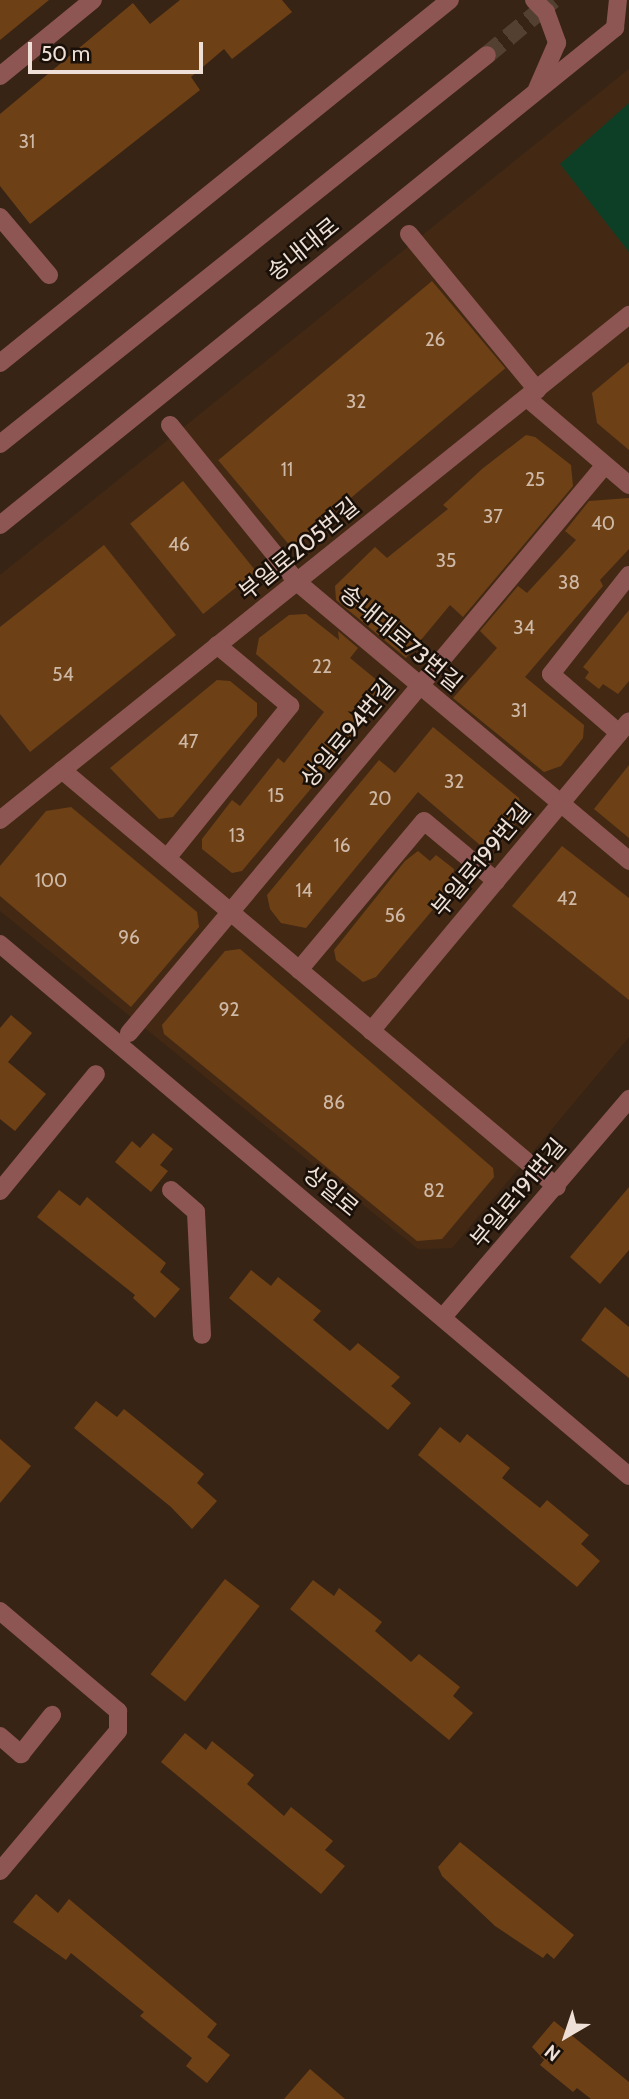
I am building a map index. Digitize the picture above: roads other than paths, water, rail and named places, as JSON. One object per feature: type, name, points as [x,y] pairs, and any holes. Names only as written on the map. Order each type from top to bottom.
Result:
[{"type":"street","points":[[2,71],[93,0]]},
{"type":"street","points":[[0,363],[450,0]]},
{"type":"street","points":[[534,0],[546,12],[556,43],[536,92]]},
{"type":"street","name":"송내대로","points":[[0,525],[615,28],[618,0]]},
{"type":"street","name":"송내대로","points":[[0,444],[487,55]]},
{"type":"street","points":[[0,217],[49,275]]},
{"type":"street","points":[[409,234],[532,394],[629,485]]},
{"type":"street","name":"부일로205번길","points":[[0,820],[629,315]]},
{"type":"street","name":"송내대로73번길","points":[[170,425],[297,582],[629,861]]},
{"type":"street","name":"상일로94번길","points":[[129,1033],[605,465]]},
{"type":"street","points":[[624,727],[551,674],[629,575]]},
{"type":"street","points":[[167,858],[290,706],[218,645]]},
{"type":"street","name":"부일로199번길","points":[[371,1031],[624,727]]},
{"type":"street","points":[[62,770],[556,1187]]},
{"type":"street","points":[[299,970],[424,821],[496,881]]},
{"type":"street","name":"상일로","points":[[0,944],[629,1476]]},
{"type":"street","points":[[0,1191],[96,1074]]},
{"type":"street","name":"부일로191번길","points":[[443,1317],[629,1099]]},
{"type":"street","points":[[171,1191],[196,1212],[202,1335]]},
{"type":"street","points":[[0,1611],[118,1711],[118,1731],[0,1871]]},
{"type":"street","points":[[0,1736],[21,1754],[52,1715]]},
{"type":"tunnel","points":[[487,55],[553,0]]}]
